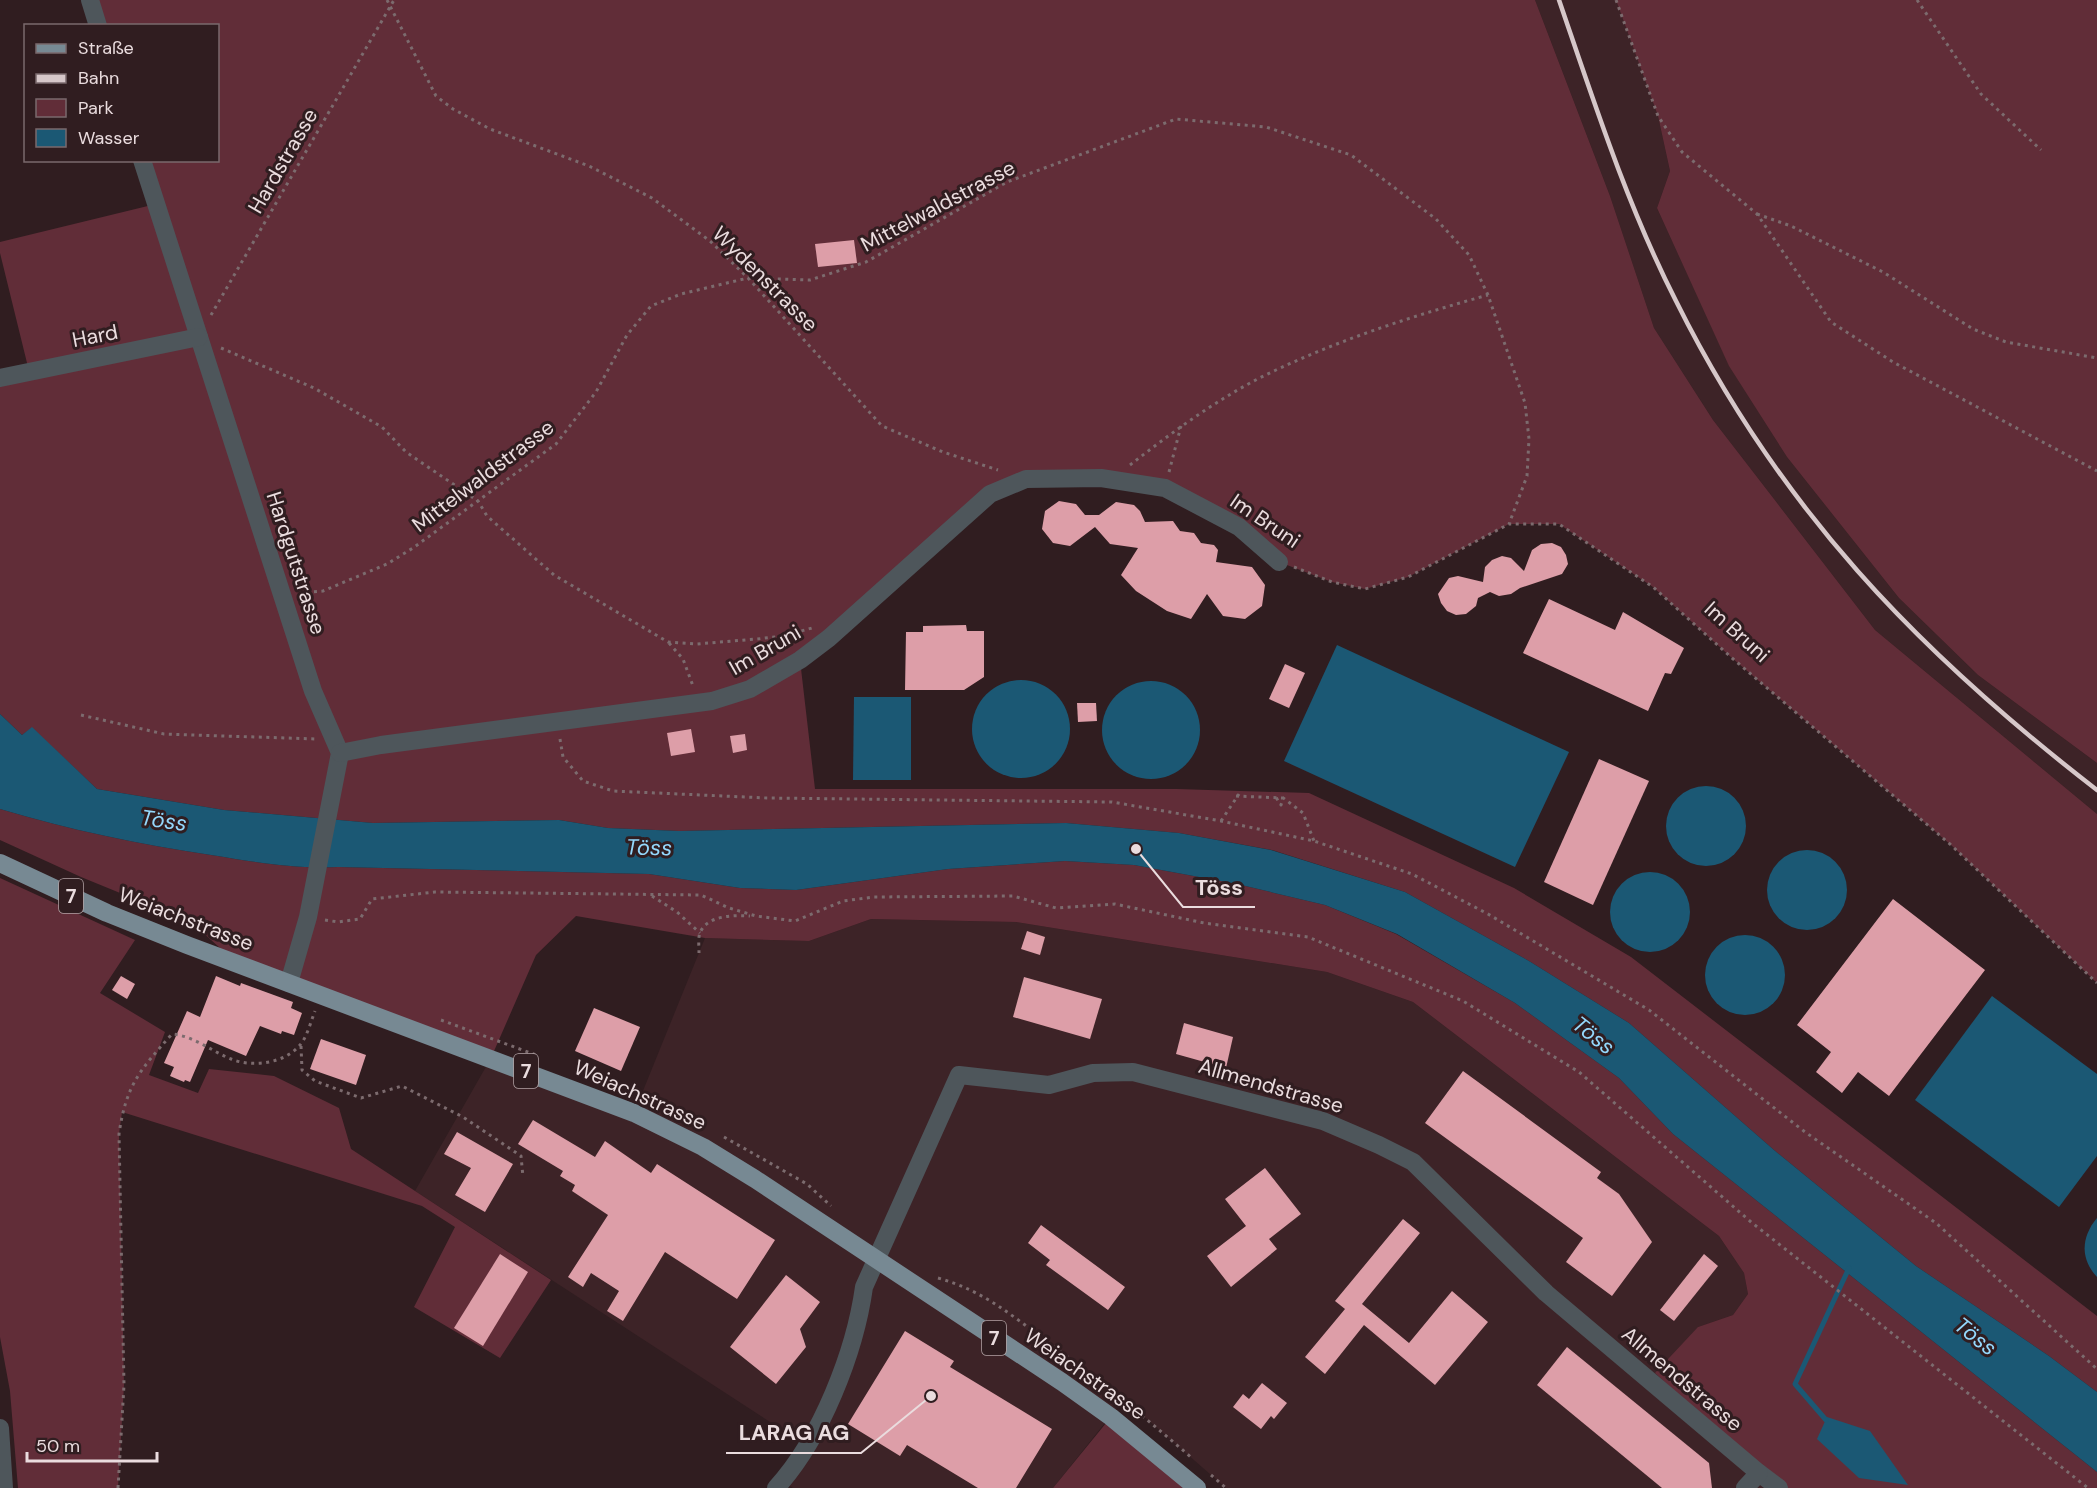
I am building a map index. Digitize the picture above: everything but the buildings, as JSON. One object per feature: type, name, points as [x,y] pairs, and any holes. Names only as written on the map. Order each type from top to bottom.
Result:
[{"type":"main road","name":"Weiachstrasse","points":[[0,863],[142,928],[634,1113],[704,1147],[1062,1382],[1138,1438],[1197,1488]]},
{"type":"street","points":[[90,0],[97,24]]},
{"type":"street","name":"Hardgutstrasse","points":[[143,162],[313,691],[336,745]]},
{"type":"street","name":"Hard","points":[[0,378],[201,341]]},
{"type":"street","name":"Im Bruni","points":[[336,745],[381,745],[698,704],[750,689],[800,660],[829,638],[990,494],[1026,479],[1101,478],[1165,488],[1239,527],[1279,562]]},
{"type":"street","points":[[289,983],[309,914],[336,779],[336,745]]},
{"type":"street","name":"Allmendstrasse","points":[[876,1261],[959,1076],[1049,1084],[1093,1073],[1133,1072],[1323,1121],[1413,1162],[1546,1293],[1779,1488]]},
{"type":"street","points":[[776,1488],[808,1446],[835,1386],[860,1316],[864,1287],[876,1261]]},
{"type":"street","points":[[0,1428],[3,1488]]},
{"type":"street","points":[[1745,1488],[1760,1473]]},
{"type":"path","name":"Wydenstrasse","points":[[387,0],[436,96],[453,109],[490,129],[590,166],[652,198],[710,241],[748,278],[882,426],[943,452],[1026,479]]},
{"type":"path","name":"Hardstrasse","points":[[201,341],[394,0]]},
{"type":"path","points":[[1616,0],[1658,116],[1682,152],[1757,214],[1831,321],[1893,362],[2097,471]]},
{"type":"path","points":[[1917,0],[1981,94],[2040,150]]},
{"type":"path","name":"Mittelwaldstrasse","points":[[282,595],[323,591],[387,564],[556,444],[596,392],[627,335],[651,306],[681,294],[748,278],[810,280],[866,262],[1007,182],[1176,119],[1266,127],[1352,155],[1436,219],[1469,255],[1488,295],[1525,403],[1529,439],[1527,476],[1509,524]]},
{"type":"path","points":[[1757,214],[1791,226],[1883,272],[1973,329],[2006,342],[2097,358]]},
{"type":"path","points":[[1129,466],[1181,426],[1274,370],[1416,315],[1488,295]]},
{"type":"path","points":[[201,341],[324,394],[382,427],[406,452],[478,501],[487,516],[554,575],[668,642],[683,659],[698,704]]},
{"type":"path","points":[[1165,488],[1181,426]]},
{"type":"path","name":"Im Bruni","points":[[1279,562],[1332,582],[1365,589],[1408,577],[1509,524],[1559,524],[1653,587],[1732,658],[1951,844],[2097,983]]},
{"type":"path","points":[[668,642],[697,644],[757,639],[783,636],[812,627],[829,638]]},
{"type":"path","points":[[81,715],[164,734],[314,740],[336,745]]},
{"type":"path","points":[[557,722],[564,757],[583,781],[613,791],[766,798],[1112,802],[1221,821],[1314,842],[1412,874],[1488,914],[1649,1010],[1805,1132],[1936,1223],[2097,1369]]},
{"type":"path","points":[[1221,821],[1233,803],[1239,794],[1243,798],[1238,802],[1236,796],[1283,798],[1281,805],[1277,799],[1282,797],[1303,813],[1314,842]]},
{"type":"path","points":[[309,914],[338,922],[355,920],[360,919],[372,899],[435,892],[622,892],[650,895],[701,895],[729,908],[756,916]]},
{"type":"path","points":[[650,895],[677,912],[700,933]]},
{"type":"path","points":[[699,953],[700,933],[708,922],[733,915],[795,921],[843,901],[874,897],[1013,896],[1056,908],[1115,904],[1204,923],[1308,937],[1463,1001],[1579,1072],[1751,1222],[2088,1488]]},
{"type":"path","points":[[321,995],[301,1044],[302,1070],[315,1081],[361,1098],[402,1086],[463,1117],[513,1149],[521,1156],[523,1177]]},
{"type":"path","points":[[117,1488],[124,1385],[119,1134],[122,1112],[137,1073],[172,1034],[185,1035],[232,1060],[251,1064],[283,1059],[301,1044]]},
{"type":"shaded area","points":[[1535,0],[1616,0],[1658,116],[1670,171],[1657,208],[1730,367],[1787,457],[1899,598],[1978,675],[2097,763],[2097,814],[1875,630],[1713,420],[1654,328],[1610,196]]},
{"type":"shaded area","points":[[871,919],[1016,922],[1327,972],[1413,1002],[1719,1236],[1744,1273],[1748,1294],[1733,1315],[1698,1327],[1779,1488],[1226,1488],[1124,1399],[1053,1488],[793,1488],[782,1481],[807,1446],[415,1191],[491,1058],[634,1113],[705,938],[809,941]]},
{"type":"green space","points":[[90,0],[1535,0],[1610,196],[1654,328],[1713,420],[1875,630],[2097,814],[2097,983],[1951,845],[1732,658],[1653,587],[1559,524],[1509,524],[1408,577],[1365,589],[1332,582],[1279,562],[1165,488],[1026,479],[990,494],[800,660],[815,789],[1177,789],[1309,793],[1514,888],[1631,957],[2097,1316],[2097,1392],[2049,1356],[1916,1266],[1774,1150],[1629,1023],[1529,961],[1405,892],[1272,850],[1179,833],[1066,823],[679,831],[608,828],[559,820],[373,823],[224,810],[97,789],[32,728],[22,735],[0,714],[0,378],[29,371],[0,253],[0,242],[156,204],[142,162],[219,162],[219,24],[98,24]]},
{"type":"green space","points":[[1616,0],[2097,0],[2097,763],[1978,675],[1899,598],[1787,457],[1729,366],[1657,208],[1670,171],[1658,116]]},
{"type":"green space","points":[[0,809],[52,824],[131,841],[290,866],[649,874],[740,888],[796,890],[948,869],[1065,861],[1134,865],[1237,884],[1325,905],[1396,934],[1515,1003],[1619,1078],[1673,1134],[2097,1472],[2097,1488],[1779,1488],[1655,1373],[1698,1327],[1733,1315],[1748,1294],[1744,1273],[1719,1236],[1413,1002],[1327,972],[1016,922],[871,919],[809,941],[705,938],[576,916],[536,955],[491,1058],[239,965],[191,922],[81,877],[0,840]]},
{"type":"green space","points":[[0,878],[135,940],[100,993],[165,1032],[149,1075],[198,1093],[209,1069],[274,1076],[339,1108],[351,1149],[551,1280],[500,1358],[414,1307],[455,1227],[422,1206],[122,1112],[119,1134],[124,1385],[118,1488],[18,1488],[10,1391],[0,1337]]},
{"type":"green space","points":[[1111,1417],[1197,1488],[1053,1488]]},
{"type":"water","points":[[1337,645],[1569,752],[1515,867],[1284,761]]},
{"type":"water","points":[[1021,680],[1040,684],[1056,694],[1066,710],[1070,729],[1066,748],[1056,764],[1040,774],[1021,778],[1002,774],[986,764],[976,748],[972,729],[976,710],[986,694],[1002,684]]},
{"type":"water","points":[[1151,681],[1170,685],[1186,695],[1196,711],[1200,730],[1196,749],[1186,765],[1170,775],[1151,779],[1132,775],[1116,765],[1106,749],[1102,730],[1106,711],[1116,695],[1132,685]]},
{"type":"water","points":[[854,697],[911,697],[911,780],[853,780]]},
{"type":"water","points":[[0,714],[22,735],[32,727],[97,789],[224,810],[373,823],[559,820],[608,828],[679,831],[1066,823],[1179,833],[1271,850],[1405,892],[1529,961],[1629,1023],[1774,1150],[1916,1266],[2049,1356],[2097,1392],[2097,1472],[1673,1134],[1619,1078],[1515,1003],[1397,934],[1325,905],[1237,884],[1134,865],[1065,861],[948,869],[796,890],[740,888],[649,874],[305,867],[259,862],[105,836],[0,809]]},
{"type":"water","points":[[1698,786],[1714,786],[1735,797],[1746,818],[1746,834],[1735,855],[1714,866],[1698,866],[1684,860],[1672,848],[1666,834],[1666,818],[1672,804],[1684,792]]},
{"type":"water","points":[[1799,850],[1815,850],[1836,861],[1847,882],[1847,898],[1836,919],[1815,930],[1799,930],[1785,924],[1773,912],[1767,898],[1767,882],[1773,868],[1785,856]]},
{"type":"water","points":[[1642,872],[1658,872],[1679,883],[1690,904],[1690,920],[1679,941],[1658,952],[1642,952],[1628,946],[1616,934],[1610,920],[1610,904],[1616,890],[1628,878]]},
{"type":"water","points":[[1737,935],[1753,935],[1774,946],[1785,967],[1785,983],[1774,1004],[1753,1015],[1737,1015],[1723,1009],[1711,997],[1705,983],[1705,967],[1711,953],[1723,941]]},
{"type":"water","points":[[1992,996],[2097,1074],[2097,1156],[2059,1207],[1915,1100]]},
{"type":"water","points":[[2097,1218],[2097,1277],[2091,1270],[2085,1255],[2085,1240]]},
{"type":"water","points":[[1827,1417],[1870,1431],[1908,1485],[1859,1478],[1817,1439]]},
{"type":"waterway","points":[[1826,1420],[1795,1384],[1849,1268]]},
{"type":"railway","points":[[1559,0],[1612,153],[1658,265],[1716,376],[1760,445],[1807,510],[1858,571],[1912,629],[2031,738],[2097,790]]},
{"type":"place","name":"Töss","points":[[1136,849]]},
{"type":"place","name":"LARAG AG","points":[[931,1396]]}]
